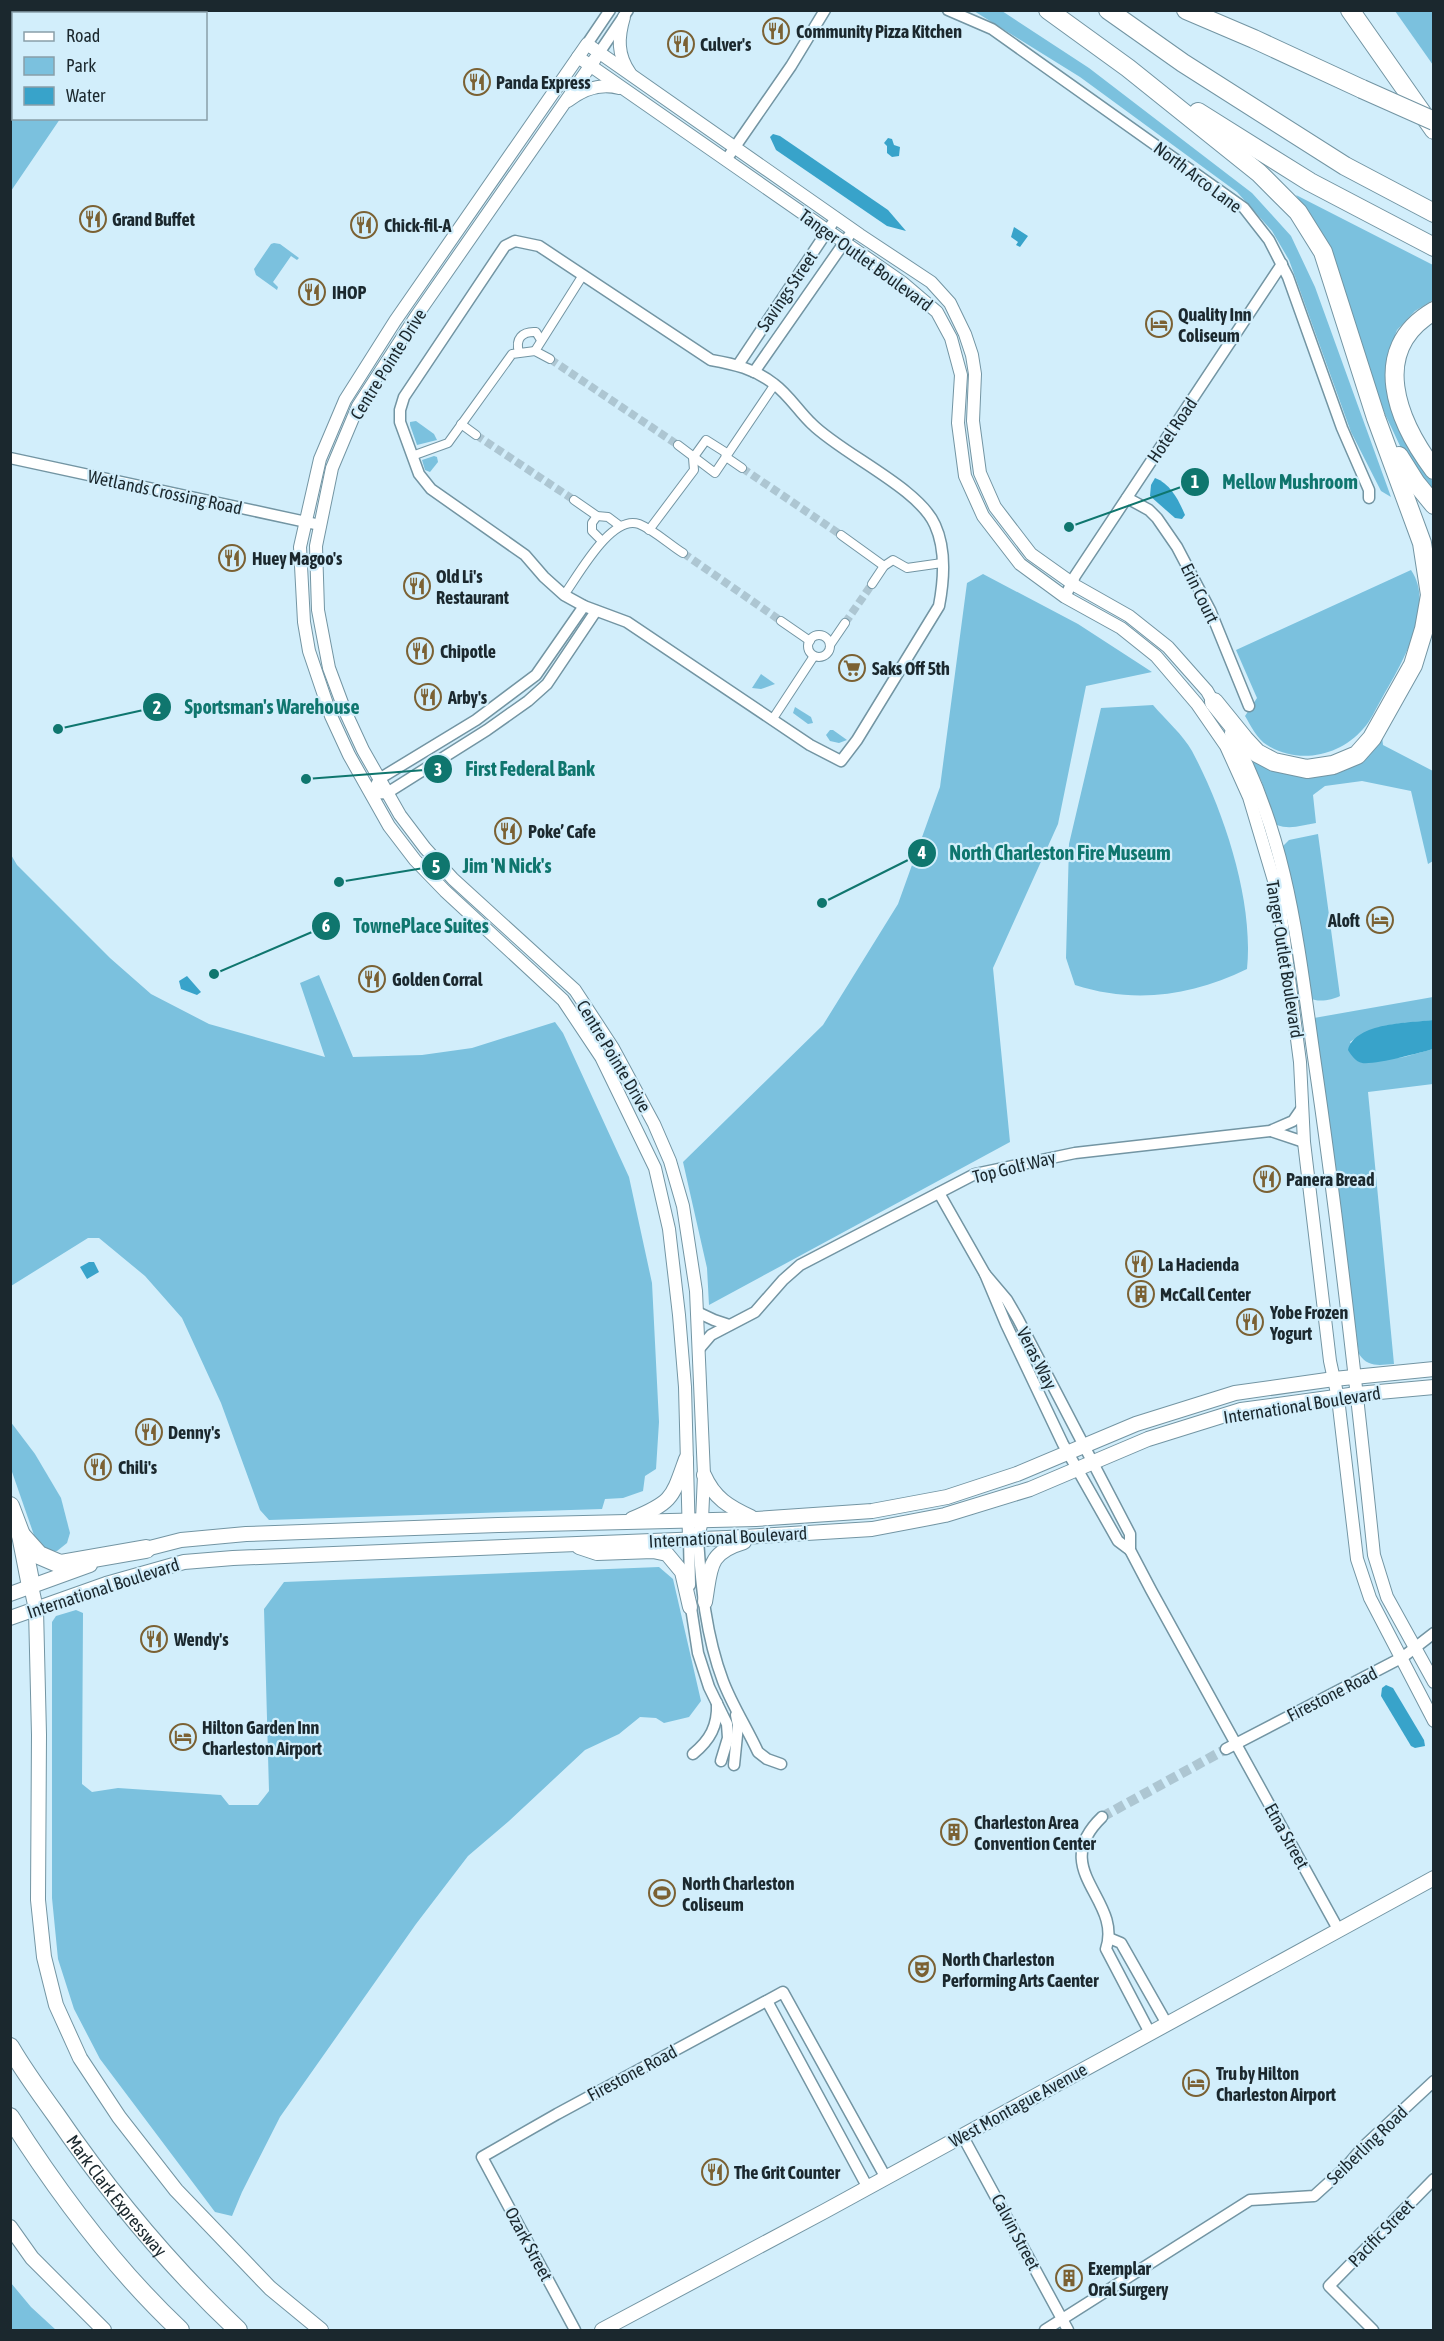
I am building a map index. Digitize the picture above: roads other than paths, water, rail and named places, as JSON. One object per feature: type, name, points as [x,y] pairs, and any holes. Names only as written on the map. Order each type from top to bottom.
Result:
[{"type":"highway","points":[[1048,10],[1128,68],[1259,173],[1298,212],[1323,252],[1376,418],[1422,543],[1430,595],[1424,629],[1413,665],[1372,738],[1357,755],[1333,765],[1307,769],[1274,762],[1257,753],[1214,702]]},
{"type":"highway","points":[[1108,10],[1183,63],[1345,166],[1434,213]]},
{"type":"highway","points":[[1186,10],[1434,121]]},
{"type":"highway","points":[[1350,10],[1434,130]]},
{"type":"highway","points":[[1128,68],[1311,182],[1434,247]]},
{"type":"highway","points":[[1434,311],[1413,327],[1403,340],[1395,361],[1393,381],[1400,408],[1408,426],[1434,470]]},
{"type":"highway","points":[[1371,398],[1396,451],[1416,483],[1434,505]]},
{"type":"highway","points":[[10,1506],[21,1535],[32,1586]]},
{"type":"highway","points":[[21,1535],[39,1555],[60,1564],[147,1549]]},
{"type":"highway","name":"Mark Clark Expressway","points":[[10,2047],[35,2087],[117,2201],[166,2258],[238,2331]]},
{"type":"highway","points":[[10,2117],[67,2201],[148,2297],[180,2331]]},
{"type":"highway","points":[[10,2140],[83,2235],[111,2267],[148,2297]]},
{"type":"main road","name":"International Boulevard","points":[[10,1594],[83,1568],[181,1539],[417,1528],[756,1519],[872,1511],[947,1497],[1017,1474],[1136,1424],[1235,1393],[1334,1379],[1434,1369]]},
{"type":"main road","name":"International Boulevard","points":[[10,1618],[105,1584],[184,1562],[764,1536],[872,1529],[945,1515],[1030,1489],[1148,1438],[1241,1410],[1357,1394],[1434,1387]]},
{"type":"main road","points":[[625,1522],[657,1509],[666,1502],[675,1489],[686,1459]]},
{"type":"main road","points":[[704,1475],[713,1493],[723,1503],[756,1519]]},
{"type":"main road","points":[[705,1602],[711,1567],[716,1556],[730,1546],[764,1536]]},
{"type":"main road","points":[[572,1544],[597,1553],[653,1551],[667,1554],[682,1572],[690,1607]]},
{"type":"main road","points":[[32,1586],[36,1609],[39,1735],[38,1900],[44,1957],[56,2005],[80,2058],[119,2116],[176,2190],[270,2288],[321,2331]]},
{"type":"main road","name":"West Montague Avenue","points":[[602,2331],[1434,1878]]},
{"type":"main road","points":[[10,2226],[32,2258],[104,2331]]},
{"type":"street","name":"Centre Pointe Drive","points":[[610,10],[395,321],[345,400],[320,459],[300,547],[304,622],[309,651],[331,716],[389,826],[415,860],[445,891],[563,1000],[601,1057],[655,1168],[664,1200],[676,1286],[684,1387],[686,1459],[695,1520]]},
{"type":"street","points":[[726,160],[791,66],[825,10]]},
{"type":"street","name":"North Arco Lane","points":[[948,10],[992,29],[1244,208],[1269,240],[1282,264],[1304,317],[1341,428],[1369,490],[1369,498]]},
{"type":"street","name":"Centre Pointe Drive","points":[[626,14],[415,318],[358,406],[332,468],[320,525],[316,546],[318,610],[329,668],[345,711],[400,815],[424,848],[453,879],[575,990],[613,1048],[654,1124],[670,1161],[683,1206],[691,1251],[697,1312],[704,1475],[695,1520]]},
{"type":"street","points":[[626,14],[619,34],[619,47],[623,63],[635,79]]},
{"type":"street","name":"Tanger Outlet Boulevard","points":[[587,44],[931,282],[950,303],[965,334],[972,356],[975,374],[973,421],[980,473],[995,507],[1031,554],[1071,583],[1129,616],[1168,647],[1207,691],[1243,755],[1260,795],[1290,891],[1324,1125],[1374,1555],[1387,1597],[1434,1682]]},
{"type":"street","name":"Tanger Outlet Boulevard","points":[[578,57],[903,283],[937,312],[951,338],[961,375],[958,423],[965,476],[983,516],[1020,564],[1065,597],[1121,628],[1156,656],[1203,712],[1226,746],[1250,797],[1278,894],[1300,1062],[1304,1142],[1330,1361],[1338,1398],[1357,1559],[1370,1598],[1434,1721]]},
{"type":"street","points":[[562,105],[593,87],[603,85],[626,91]]},
{"type":"street","name":"Savings Street","points":[[738,364],[836,218]]},
{"type":"street","name":"Savings Street","points":[[754,372],[853,230]]},
{"type":"street","points":[[515,241],[539,246],[584,275],[711,360],[738,364],[775,384],[812,425],[915,499],[935,523],[940,539],[944,584],[939,606],[857,740],[841,760],[810,745],[627,622],[584,606],[564,595],[543,577],[525,555],[431,489],[419,474],[400,422],[400,410],[405,398],[505,246],[515,241]]},
{"type":"street","name":"Hotel Road","points":[[1065,597],[1071,583],[1282,264]]},
{"type":"street","points":[[535,351],[584,275]]},
{"type":"street","points":[[519,352],[517,345],[519,337],[527,332],[536,332],[541,340]]},
{"type":"street","points":[[412,456],[448,443],[512,354],[535,351],[550,359]]},
{"type":"street","points":[[678,446],[715,472],[775,384]]},
{"type":"street","points":[[461,424],[476,435]]},
{"type":"street","points":[[649,530],[694,470],[693,458],[706,440],[725,452],[726,457],[742,468]]},
{"type":"street","name":"Wetlands Crossing Road","points":[[10,458],[320,525]]},
{"type":"street","name":"Erin Court","points":[[1127,498],[1149,510],[1177,547],[1210,610],[1249,706]]},
{"type":"street","points":[[574,500],[597,516],[608,517],[620,526]]},
{"type":"street","points":[[597,516],[592,523],[592,531],[602,541]]},
{"type":"street","points":[[564,595],[602,541],[620,526],[630,523],[639,524],[683,554]]},
{"type":"street","points":[[841,535],[884,566]]},
{"type":"street","points":[[872,584],[884,566],[893,560],[907,568],[942,563]]},
{"type":"street","points":[[371,794],[379,779],[476,720],[536,675],[584,606]]},
{"type":"street","points":[[371,794],[387,793],[487,730],[528,701],[547,684],[596,611]]},
{"type":"street","points":[[781,621],[810,641]]},
{"type":"street","points":[[830,645],[827,639],[821,636],[815,637],[810,641],[809,649],[814,656],[820,657],[827,654],[845,622]]},
{"type":"street","points":[[772,720],[814,656]]},
{"type":"street","name":"Top Golf Way","points":[[699,1349],[711,1335],[755,1312],[783,1280],[801,1265],[975,1174],[1074,1153],[1270,1131],[1293,1122],[1302,1108]]},
{"type":"street","name":"Top Golf Way","points":[[1270,1131],[1304,1142]]},
{"type":"street","name":"Veras Way","points":[[939,1193],[985,1274],[1006,1324],[1069,1453],[1084,1466]]},
{"type":"street","name":"Veras Way","points":[[985,1274],[1012,1309],[1083,1447],[1084,1466]]},
{"type":"street","points":[[697,1312],[729,1325]]},
{"type":"street","name":"Etna Street","points":[[1084,1466],[1130,1534],[1130,1550],[1231,1746],[1338,1929]]},
{"type":"street","points":[[695,1520],[690,1607],[698,1653],[707,1681],[727,1724],[728,1738],[721,1761]]},
{"type":"street","points":[[694,1539],[716,1657],[723,1682],[758,1752],[767,1759],[781,1764]]},
{"type":"street","name":"Firestone Road","points":[[1231,1746],[1400,1659],[1434,1633]]},
{"type":"street","points":[[693,1754],[706,1744],[714,1728],[717,1714],[716,1700]]},
{"type":"street","points":[[734,1765],[738,1725],[736,1711]]},
{"type":"street","points":[[1102,1816],[1084,1841],[1081,1857],[1084,1874],[1104,1913],[1109,1938],[1106,1949],[1150,2034]]},
{"type":"street","points":[[1109,1938],[1121,1942],[1167,2024]]},
{"type":"street","name":"Firestone Road","points":[[483,2157],[557,2114],[783,1992],[886,2178]]},
{"type":"street","points":[[767,2001],[868,2188]]},
{"type":"street","name":"Seiberling Road","points":[[1045,2331],[1066,2326],[1250,2200],[1314,2196],[1434,2081]]},
{"type":"street","name":"Calvin Street","points":[[962,2135],[1066,2326]]},
{"type":"street","name":"Ozark Street","points":[[483,2157],[575,2331]]},
{"type":"street","name":"Pacific Street","points":[[1373,2331],[1329,2286],[1434,2179]]},
{"type":"water","points":[[773,134],[780,136],[888,210],[906,231],[887,226],[776,150],[770,137]]},
{"type":"water","points":[[888,138],[892,139],[894,145],[900,147],[899,156],[892,157],[887,153],[887,146],[884,143]]},
{"type":"water","points":[[1014,227],[1028,236],[1020,247],[1016,245],[1018,242],[1011,237]]},
{"type":"water","points":[[1155,478],[1166,484],[1174,494],[1185,515],[1182,519],[1175,518],[1150,496],[1151,485]]},
{"type":"water","points":[[187,976],[201,992],[197,995],[181,989],[179,981]]},
{"type":"water","points":[[1433,1020],[1433,1049],[1368,1063],[1358,1061],[1348,1050],[1361,1034],[1372,1029],[1398,1023]]},
{"type":"water","points":[[94,1262],[99,1272],[87,1279],[80,1267]]},
{"type":"water","points":[[1386,1685],[1393,1688],[1424,1740],[1425,1746],[1415,1748],[1411,1746],[1381,1696],[1382,1688]]},
{"type":"tunnel","points":[[550,359],[678,445]]},
{"type":"tunnel","points":[[476,435],[574,500]]},
{"type":"tunnel","points":[[742,468],[841,535]]},
{"type":"tunnel","points":[[683,553],[781,621]]},
{"type":"tunnel","points":[[845,623],[872,584]]},
{"type":"tunnel","points":[[1102,1817],[1226,1749]]},
{"type":"place","name":"Community Pizza Kitchen","points":[[776,31]]},
{"type":"place","name":"Culver's","points":[[681,44]]},
{"type":"place","name":"Panda Express","points":[[477,82]]},
{"type":"place","name":"Grand Buffet","points":[[93,219]]},
{"type":"place","name":"Chick-fil-A","points":[[364,225]]},
{"type":"place","name":"IHOP","points":[[312,292]]},
{"type":"place","name":"Quality Inn Coliseum","points":[[1159,324]]},
{"type":"place","name":"Mellow Mushroom","points":[[1069,527]]},
{"type":"place","name":"Huey Magoo's","points":[[232,558]]},
{"type":"place","name":"Old Li's Restaurant","points":[[417,586]]},
{"type":"place","name":"Chipotle","points":[[420,651]]},
{"type":"place","name":"Saks Off 5th","points":[[852,668]]},
{"type":"place","name":"Arby's","points":[[428,697]]},
{"type":"place","name":"Sportsman's Warehouse","points":[[58,729]]},
{"type":"place","name":"First Federal Bank","points":[[306,779]]},
{"type":"place","name":"Poke’ Cafe","points":[[508,831]]},
{"type":"place","name":"Jim 'N Nick's","points":[[339,882]]},
{"type":"place","name":"North Charleston Fire Museum","points":[[822,903]]},
{"type":"place","name":"Aloft","points":[[1380,920]]},
{"type":"place","name":"TownePlace Suites","points":[[214,974]]},
{"type":"place","name":"Golden Corral","points":[[372,979]]},
{"type":"place","name":"Panera Bread","points":[[1267,1179]]},
{"type":"place","name":"La Hacienda","points":[[1139,1264]]},
{"type":"place","name":"McCall Center","points":[[1141,1294]]},
{"type":"place","name":"Yobe Frozen Yogurt","points":[[1250,1322]]},
{"type":"place","name":"Denny's","points":[[149,1432]]},
{"type":"place","name":"Chili's","points":[[98,1467]]},
{"type":"place","name":"Wendy's","points":[[154,1639]]},
{"type":"place","name":"Hilton Garden Inn Charleston Airport","points":[[183,1737]]},
{"type":"place","name":"Charleston Area Convention Center","points":[[954,1832]]},
{"type":"place","name":"North Charleston Coliseum","points":[[662,1893]]},
{"type":"place","name":"North Charleston Performing Arts Caenter","points":[[922,1969]]},
{"type":"place","name":"Tru by Hilton Charleston Airport","points":[[1196,2083]]},
{"type":"place","name":"The Grit Counter","points":[[715,2172]]},
{"type":"place","name":"Exemplar Oral Surgery","points":[[1069,2278]]}]
